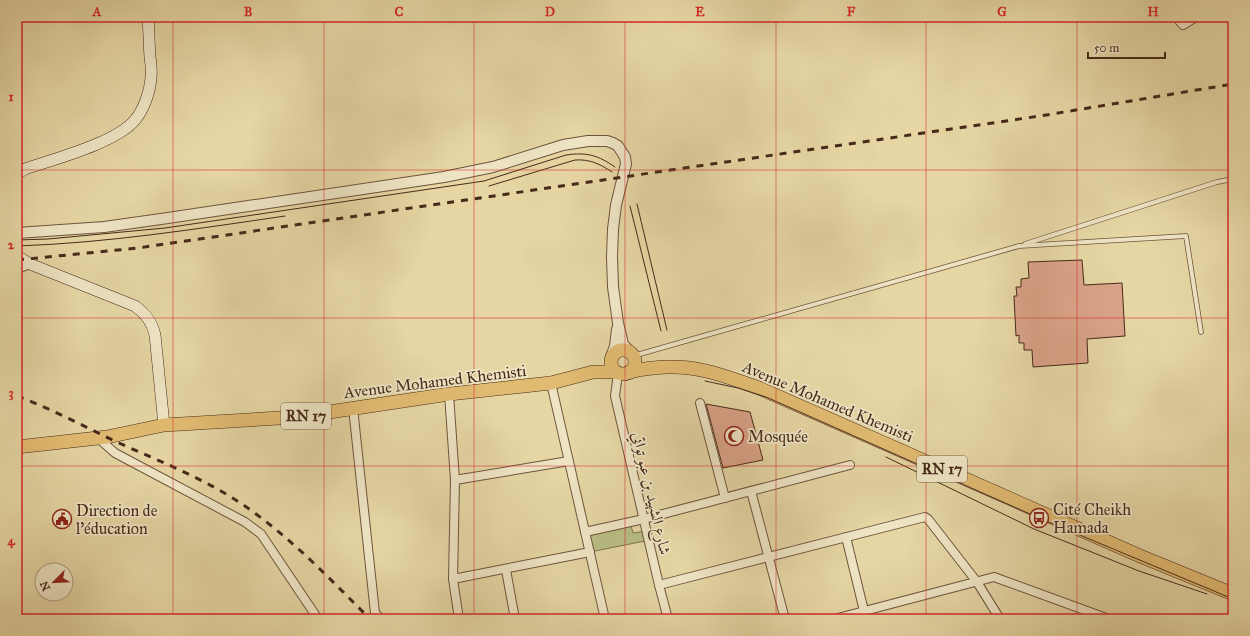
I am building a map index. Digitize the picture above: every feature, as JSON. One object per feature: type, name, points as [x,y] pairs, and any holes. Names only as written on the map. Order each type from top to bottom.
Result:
[{"type":"main road","points":[[17,174],[25,169],[112,138],[125,130],[135,120],[143,107],[148,94],[151,77],[148,17]]},
{"type":"main road","points":[[17,256],[30,264],[136,306],[142,311],[148,318],[155,335],[164,425]]},
{"type":"main road","points":[[633,356],[634,367],[617,367],[613,353],[620,350],[628,351],[646,368]]},
{"type":"main road","name":"Avenue Mohamed Khemisti","points":[[17,447],[98,438],[164,425],[296,417],[449,394],[551,383],[617,367],[667,367],[705,370],[759,388],[1140,556],[1233,594]]},
{"type":"street","points":[[1176,17],[1183,25],[1196,17]]},
{"type":"street","points":[[17,233],[104,227],[161,220],[444,177],[492,167],[573,142],[607,141],[618,146],[625,157],[626,164],[616,205],[613,229],[613,287],[618,323],[623,344],[633,356]]},
{"type":"street","points":[[17,269],[30,264]]},
{"type":"street","points":[[617,367],[615,346],[618,323]]},
{"type":"street","name":"شارع الشهيد بن عبو تواتي","points":[[617,367],[615,396],[668,619]]},
{"type":"street","points":[[551,383],[605,619]]},
{"type":"street","points":[[449,394],[455,480],[453,579],[459,619]]},
{"type":"street","points":[[700,403],[726,498]]},
{"type":"street","points":[[353,408],[375,613],[381,619]]},
{"type":"street","points":[[98,438],[115,454],[246,522],[261,534],[318,619]]},
{"type":"street","points":[[455,480],[569,461]]},
{"type":"street","points":[[585,532],[644,519],[850,465]]},
{"type":"street","points":[[751,491],[785,619]]},
{"type":"street","points":[[659,585],[925,517],[977,582],[1000,619]]},
{"type":"street","points":[[846,537],[864,611]]},
{"type":"street","points":[[453,579],[506,570],[590,552]]},
{"type":"street","points":[[506,570],[515,619]]},
{"type":"street","points":[[834,619],[994,577],[1109,619]]},
{"type":"lane","points":[[633,356],[1018,246],[1210,184],[1233,179]]},
{"type":"lane","points":[[1018,246],[1186,236],[1201,332]]},
{"type":"green space","points":[[630,522],[633,533],[647,531],[650,540],[590,552],[585,532]]},
{"type":"building","points":[[1082,260],[1084,285],[1122,283],[1125,336],[1087,339],[1088,363],[1033,367],[1032,350],[1024,350],[1024,343],[1019,343],[1019,335],[1016,336],[1014,296],[1017,296],[1016,287],[1021,287],[1021,279],[1029,278],[1028,262]]},
{"type":"building","name":"Mosquée","points":[[706,404],[750,412],[763,460],[723,468]]},
{"type":"tram line","points":[[17,240],[48,239],[165,228],[484,181],[566,155],[592,155],[615,167]]},
{"type":"tram line","points":[[489,186],[575,160],[585,160],[595,163],[612,172]]},
{"type":"tram line","points":[[637,204],[667,330]]},
{"type":"tram line","points":[[630,206],[661,331]]},
{"type":"tram line","points":[[17,246],[118,239],[285,216]]},
{"type":"tram line","points":[[705,381],[738,388],[766,397],[1039,518],[1233,599]]},
{"type":"tram line","points":[[886,457],[1034,529],[1139,571],[1207,594]]},
{"type":"railway","points":[[17,260],[138,248],[1040,116],[1233,84]]},
{"type":"railway","points":[[17,396],[56,412],[119,443],[207,483],[240,503],[256,514],[301,551],[370,619]]},
{"type":"place","name":"Mosquée","points":[[734,436]]},
{"type":"place","name":"Cité Cheikh Hamada","points":[[1039,518]]},
{"type":"place","name":"Direction de l'éducation","points":[[62,519]]}]
